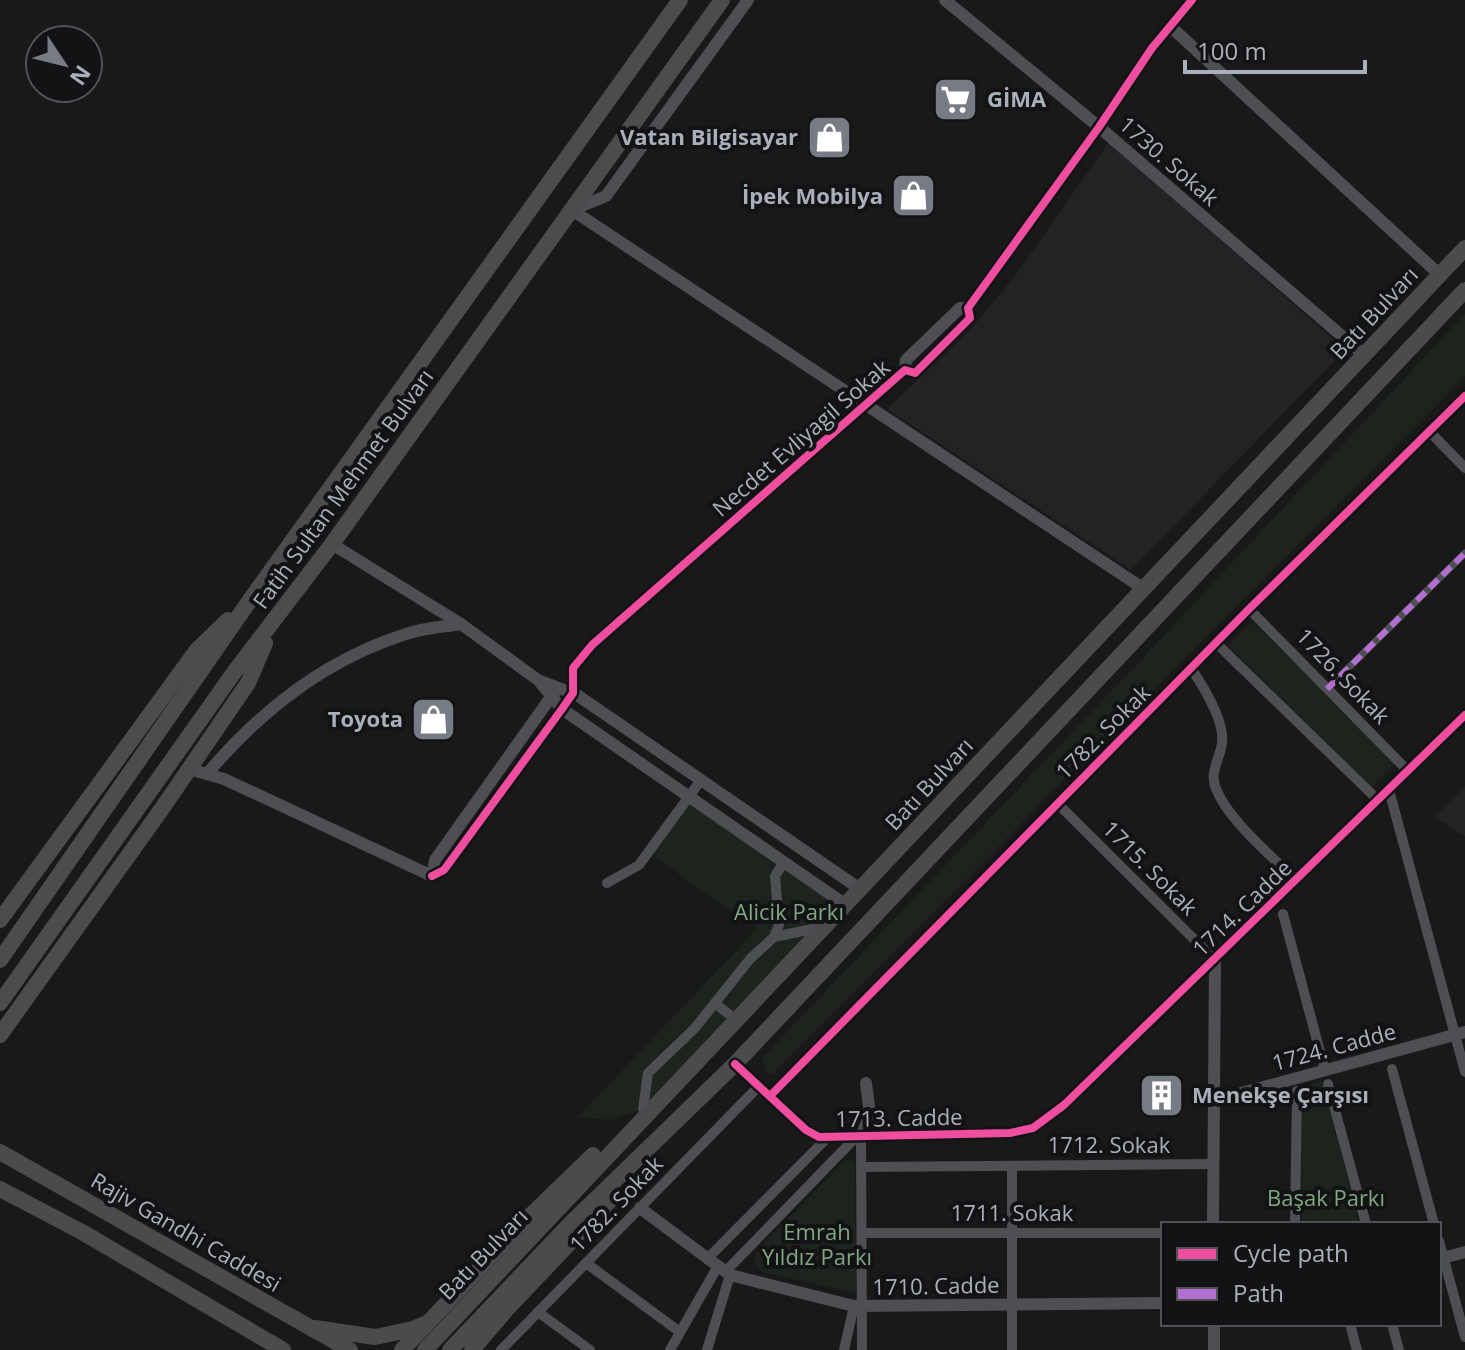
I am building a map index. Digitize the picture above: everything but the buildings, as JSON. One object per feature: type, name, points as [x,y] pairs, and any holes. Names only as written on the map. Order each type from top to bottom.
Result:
[{"type":"highway","name":"Fatih Sultan Mehmet Bulvarı","points":[[0,960],[250,600],[679,0]]},
{"type":"highway","name":"Fatih Sultan Mehmet Bulvarı","points":[[0,1003],[235,671],[332,544],[722,0]]},
{"type":"highway","points":[[0,920],[197,650],[250,600]]},
{"type":"highway","points":[[0,1035],[248,683],[277,618]]},
{"type":"main road","name":"Batı Bulvarı","points":[[425,1350],[1465,248]]},
{"type":"main road","name":"Batı Bulvarı","points":[[450,1350],[562,1233],[735,1064],[1465,290]]},
{"type":"main road","points":[[402,1350],[560,1185],[657,1096],[667,1093]]},
{"type":"main road","points":[[472,1350],[506,1310],[651,1158],[659,1137]]},
{"type":"main road","name":"Rajiv Gandhi Caddesi","points":[[5,1154],[350,1350]]},
{"type":"main road","points":[[0,1189],[82,1232],[283,1350]]},
{"type":"main road","points":[[309,1328],[375,1337],[430,1322]]},
{"type":"street","points":[[572,210],[606,196],[748,0]]},
{"type":"street","name":"1730. Sokak","points":[[945,0],[1099,127],[1364,355]]},
{"type":"street","name":"Necdet Evliyagil Sokak","points":[[432,876],[435,860],[554,691],[592,645],[905,370],[915,373],[970,318],[968,308],[1152,48],[1192,0]]},
{"type":"street","points":[[1170,26],[1440,275]]},
{"type":"street","points":[[572,210],[1144,589]]},
{"type":"street","name":"1782. Sokak","points":[[770,1096],[1249,609],[1465,396]]},
{"type":"street","points":[[1429,431],[1465,468]]},
{"type":"street","points":[[332,544],[461,624],[554,691],[573,693],[860,889]]},
{"type":"street","points":[[1327,689],[1465,553]]},
{"type":"street","name":"1726. Sokak","points":[[1249,609],[1408,771]]},
{"type":"street","points":[[207,774],[233,743],[288,695],[346,657],[408,633],[461,624]]},
{"type":"street","points":[[1216,643],[1378,800]]},
{"type":"street","points":[[189,769],[224,779],[432,876],[444,870],[573,693],[573,668]]},
{"type":"street","points":[[1191,668],[1212,701],[1222,742],[1214,766],[1216,791],[1241,825],[1296,880]]},
{"type":"street","points":[[554,691],[562,709],[846,905]]},
{"type":"street","name":"1714. Cadde","points":[[1042,1123],[1215,960],[1465,715]]},
{"type":"street","points":[[607,883],[639,865],[701,780]]},
{"type":"street","points":[[1389,790],[1460,1033],[1465,1072]]},
{"type":"street","name":"1715. Sokak","points":[[1058,804],[1215,960]]},
{"type":"street","points":[[643,1109],[648,1073],[694,1029],[750,959],[774,937],[779,925],[775,876],[784,862]]},
{"type":"street","points":[[1283,914],[1325,1070]]},
{"type":"street","points":[[774,937],[826,926]]},
{"type":"street","points":[[1213,1222],[1215,960]]},
{"type":"street","points":[[715,1003],[737,1021]]},
{"type":"street","name":"1724. Cadde","points":[[1213,1101],[1460,1033]]},
{"type":"street","name":"1713. Cadde","points":[[735,1064],[806,1130],[827,1138],[1010,1133],[1042,1123]]},
{"type":"street","points":[[1392,1069],[1433,1222]]},
{"type":"street","points":[[707,1350],[720,1268],[858,1137],[870,1114],[866,1083]]},
{"type":"street","points":[[1328,1084],[1365,1222]]},
{"type":"street","name":"1782. Sokak","points":[[501,1350],[759,1086]]},
{"type":"street","points":[[1295,1222],[1297,1091]]},
{"type":"street","points":[[858,1137],[862,1233],[858,1306],[862,1350]]},
{"type":"street","points":[[670,1350],[720,1268],[827,1138]]},
{"type":"street","name":"1712. Sokak","points":[[861,1167],[1213,1164]]},
{"type":"street","points":[[1012,1166],[1012,1350]]},
{"type":"street","name":"1710. Cadde","points":[[640,1208],[720,1268],[858,1306],[1161,1303]]},
{"type":"street","name":"1711. Sokak","points":[[862,1233],[1161,1233]]},
{"type":"street","points":[[1465,1252],[1441,1259],[1465,1337]]},
{"type":"street","points":[[586,1263],[680,1332]]},
{"type":"street","points":[[844,1350],[858,1306]]},
{"type":"street","points":[[538,1312],[590,1350]]},
{"type":"street","points":[[1214,1326],[1214,1350]]},
{"type":"street","points":[[1351,1326],[1357,1350]]},
{"type":"street","points":[[1393,1326],[1399,1350]]},
{"type":"shaded area","points":[[1109,142],[1341,346],[1340,355],[1131,570],[887,409],[969,331],[1015,276]]},
{"type":"shaded area","points":[[1465,786],[1465,837],[1434,817]]},
{"type":"green space","points":[[1465,314],[1465,376],[773,1074],[767,1073],[762,1058]]},
{"type":"green space","points":[[1252,622],[1396,763],[1372,787],[1228,646]]},
{"type":"green space","name":"Alicik Parkı","points":[[689,797],[846,905],[643,1109],[611,1120],[578,1117],[757,929],[649,853]]},
{"type":"green space","name":"Başak Parkı","points":[[1322,1081],[1358,1222],[1302,1222],[1301,1087]]},
{"type":"green space","name":"Emrah Yıldız Parkı","points":[[845,1160],[855,1164],[856,1293],[762,1272],[754,1261],[759,1248]]},
{"type":"marked path","points":[[1327,689],[1465,553]]},
{"type":"cycle path","points":[[432,876],[444,870],[562,709],[573,693],[573,668],[592,645],[905,370],[915,373],[970,318],[968,308],[1152,48],[1192,0]]},
{"type":"cycle path","points":[[770,1096],[1249,609],[1465,396]]},
{"type":"cycle path","points":[[735,1064],[806,1130],[819,1137],[1010,1133],[1033,1128],[1064,1105],[1465,715]]},
{"type":"place","name":"GİMA","points":[[956,99]]},
{"type":"place","name":"Vatan Bilgisayar","points":[[829,137]]},
{"type":"place","name":"İpek Mobilya","points":[[914,196]]},
{"type":"place","name":"Toyota","points":[[434,719]]},
{"type":"place","name":"Menekşe Çarşısı","points":[[1161,1095]]}]
